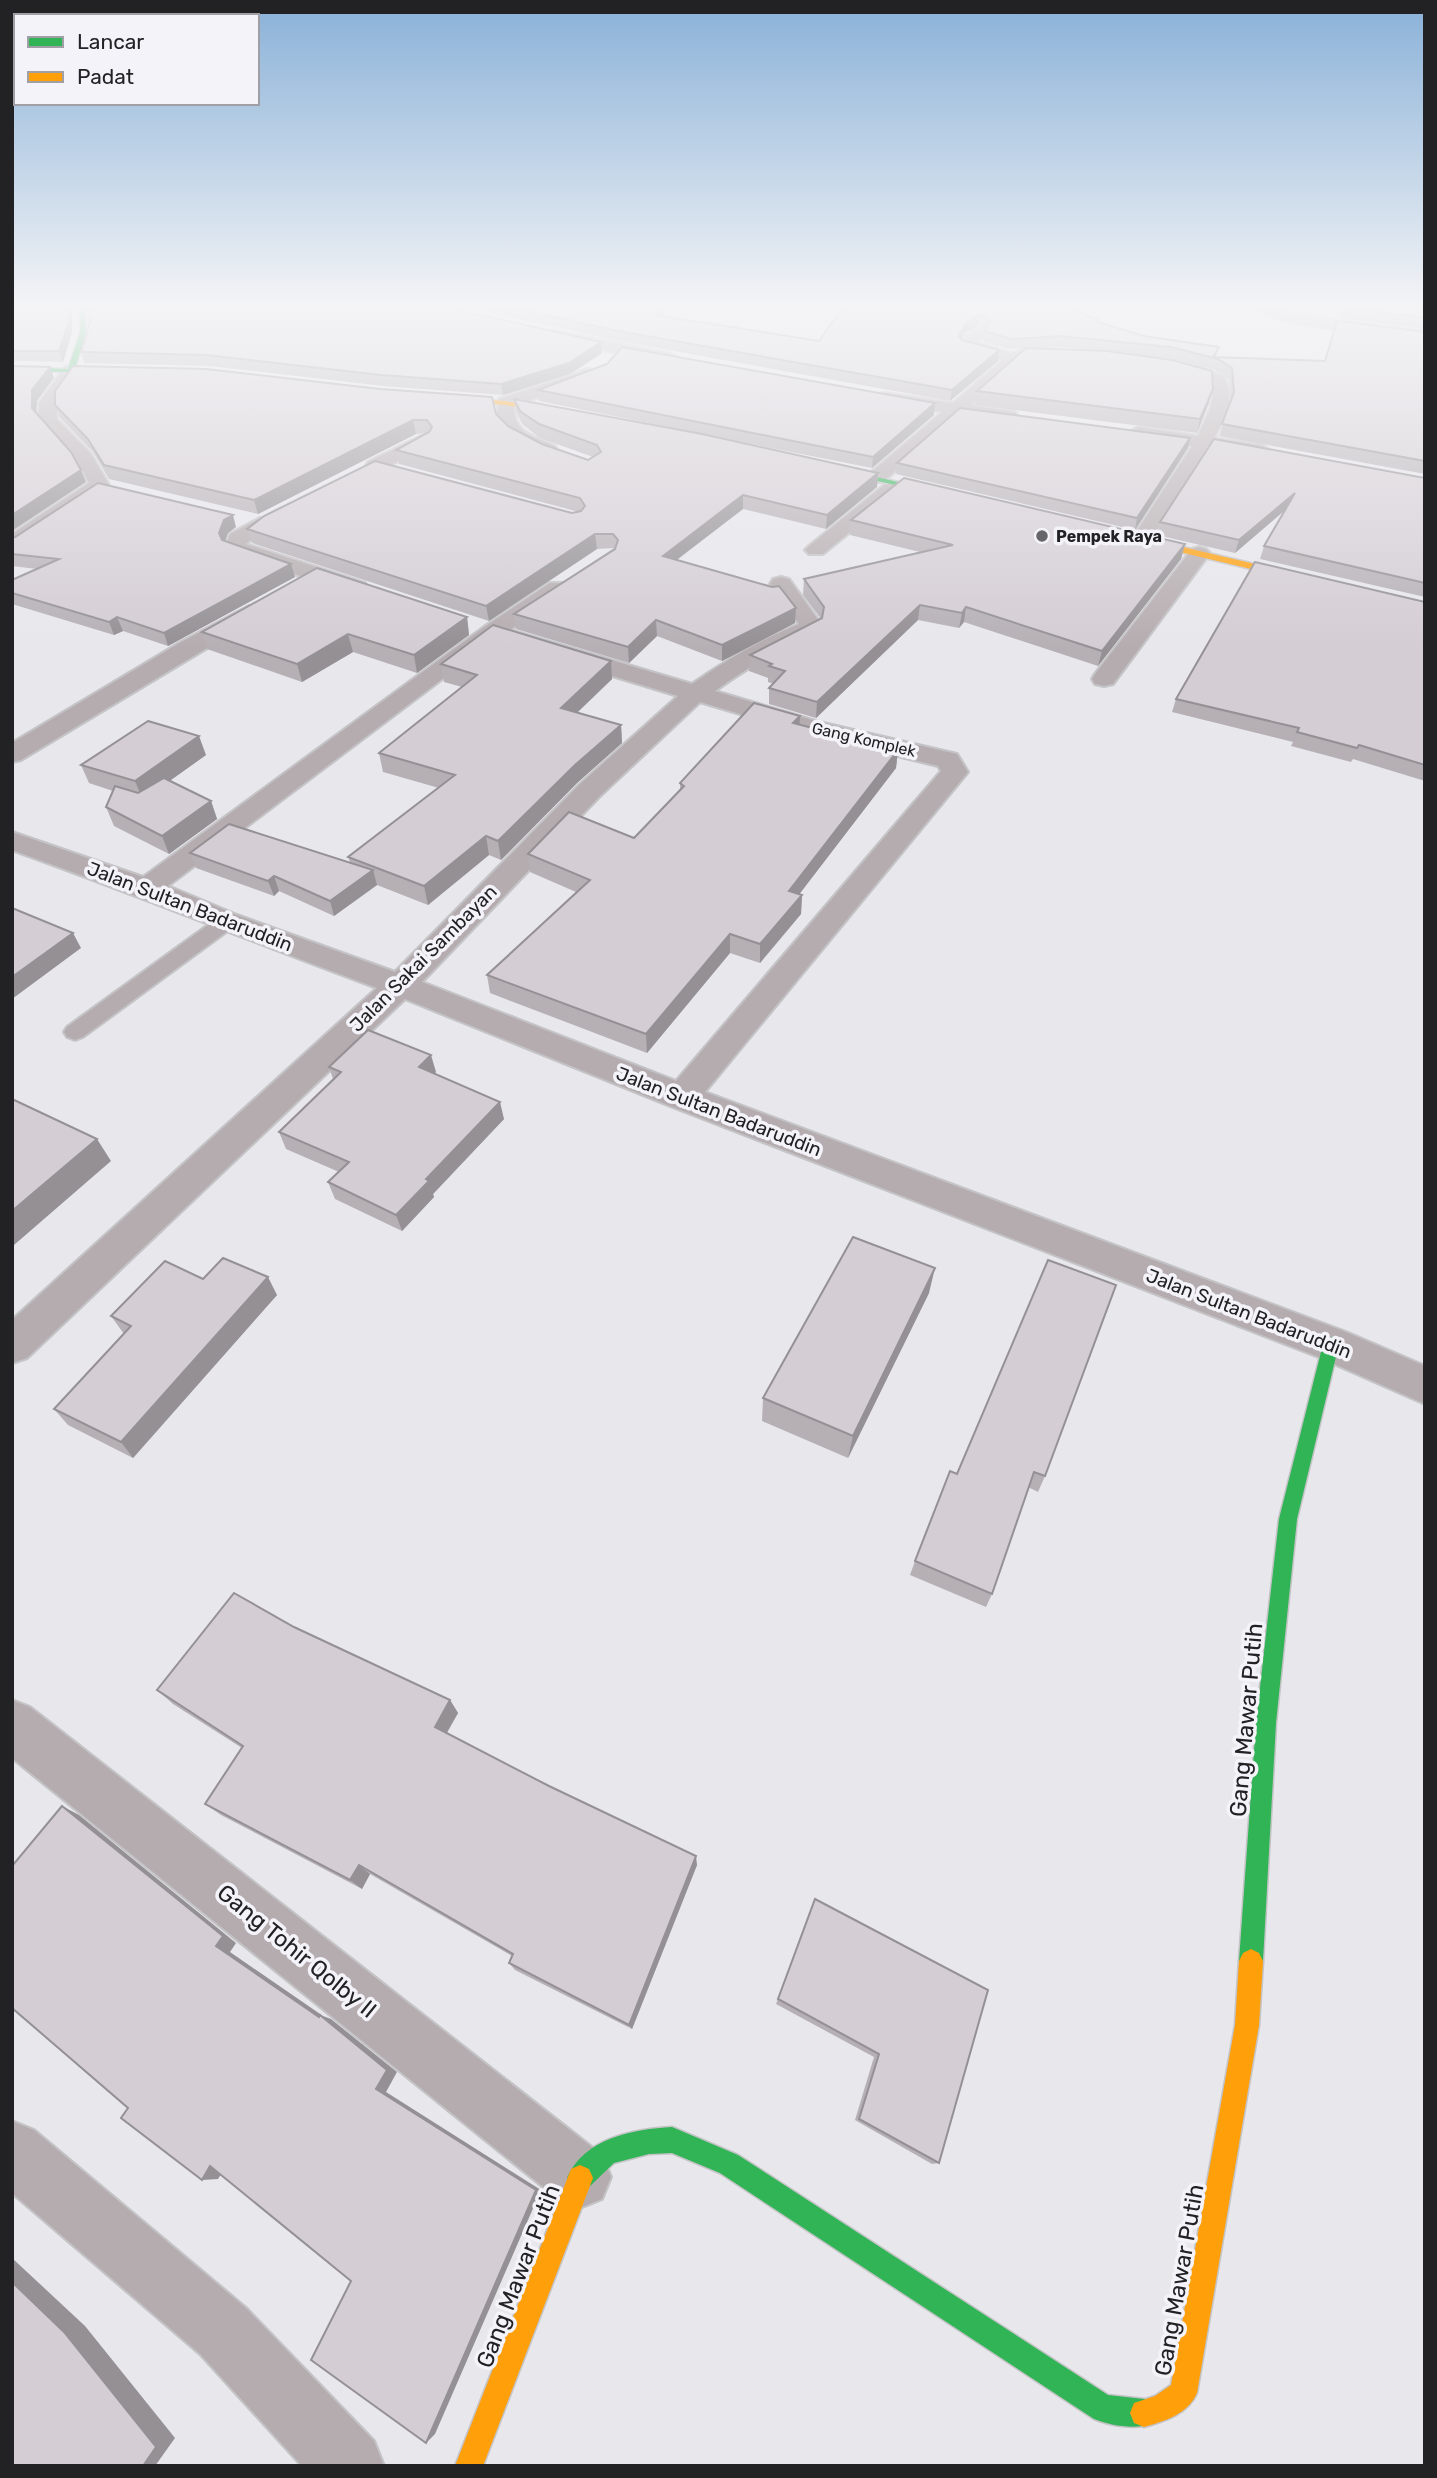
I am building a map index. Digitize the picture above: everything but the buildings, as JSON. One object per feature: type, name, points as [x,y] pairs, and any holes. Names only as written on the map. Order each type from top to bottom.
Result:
[{"type":"street","points":[[12,544],[108,488],[48,418]]},
{"type":"street","points":[[505,418],[505,422],[515,434],[568,457]]},
{"type":"street","points":[[876,478],[948,418]]},
{"type":"street","points":[[1141,540],[1203,442],[1215,418]]},
{"type":"street","points":[[1122,430],[1283,454]]},
{"type":"street","points":[[399,473],[369,469],[423,440]]},
{"type":"street","points":[[810,463],[965,499]]},
{"type":"street","points":[[816,550],[898,484]]},
{"type":"street","points":[[283,513],[249,522],[237,538],[235,547],[381,596]]},
{"type":"street","points":[[1114,533],[1318,582]]},
{"type":"street","points":[[1104,679],[1199,553]]},
{"type":"street","points":[[147,888],[480,629],[583,571]]},
{"type":"street","points":[[295,588],[318,575]]},
{"type":"street","name":"Jalan Sakai Sambayan","points":[[12,1346],[400,985],[589,790],[694,694],[741,661],[810,628],[810,624],[781,584]]},
{"type":"street","points":[[12,754],[188,646],[271,601]]},
{"type":"street","name":"Gang Komplek","points":[[480,629],[812,728],[948,760],[955,772],[682,1097]]},
{"type":"street","name":"Jalan Sultan Badaruddin","points":[[12,840],[147,888],[226,922],[400,985],[682,1097],[1331,1344],[1425,1386]]},
{"type":"street","name":"Gang Mawar Putih","points":[[469,2466],[580,2177],[607,2152],[626,2145],[672,2140],[729,2164],[1104,2409],[1145,2414],[1163,2409],[1183,2393],[1247,2025],[1266,1723],[1288,1519],[1331,1344]]},
{"type":"street","name":"Gang Tohir Qolby II","points":[[12,1725],[580,2177]]},
{"type":"street","points":[[12,2152],[223,2330],[349,2466]]},
{"type":"lane","points":[[75,1032],[226,922]]},
{"type":"traffic: fast","points":[[825,467],[948,495]]},
{"type":"traffic: fast","points":[[1251,1961],[1266,1723],[1288,1519],[1331,1344]]},
{"type":"traffic: fast","points":[[580,2178],[607,2152],[649,2141],[672,2140],[729,2164],[1104,2409],[1144,2413]]},
{"type":"traffic: slow","points":[[1132,538],[1302,578]]},
{"type":"traffic: slow","points":[[1144,2413],[1162,2408],[1183,2393],[1247,2025],[1251,1961]]},
{"type":"traffic: slow","points":[[469,2466],[580,2178]]},
{"type":"place","name":"Pempek Raya","points":[[1042,536]]}]
